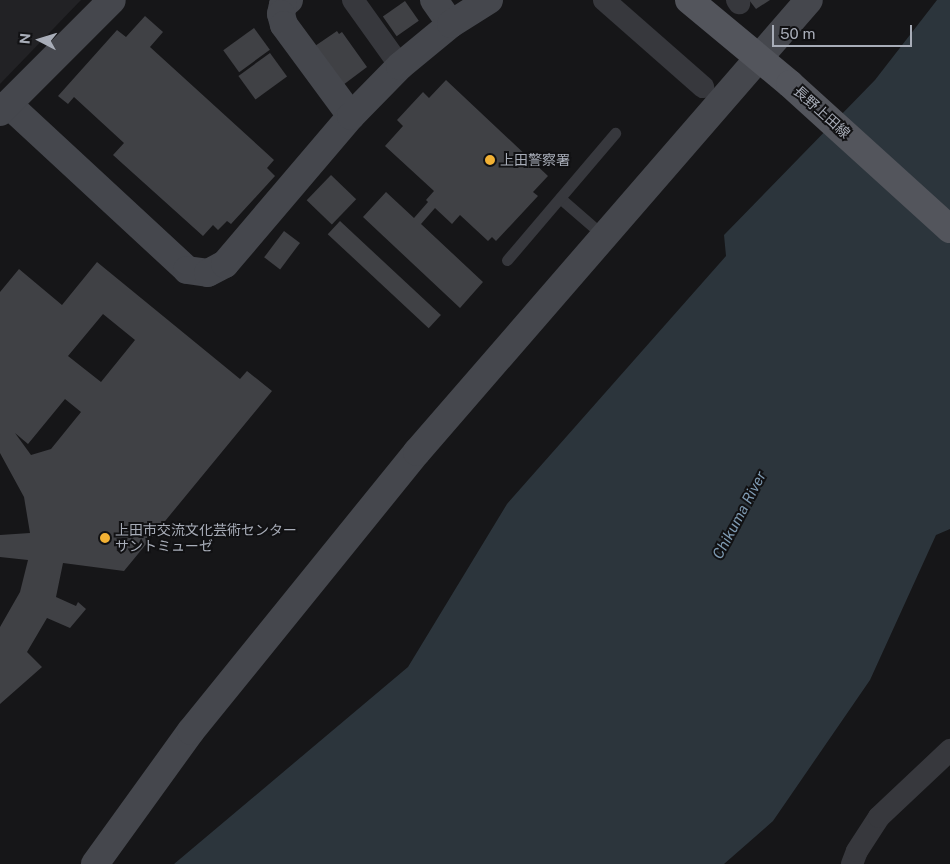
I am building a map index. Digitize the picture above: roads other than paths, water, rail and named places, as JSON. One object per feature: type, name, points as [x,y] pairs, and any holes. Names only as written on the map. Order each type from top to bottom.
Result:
[{"type":"main road","name":"長野上田線","points":[[690,0],[790,84],[950,229]]},
{"type":"street","points":[[112,0],[4,108],[186,270],[198,273],[208,273],[225,264],[351,116],[400,66],[452,24],[489,0]]},
{"type":"street","points":[[289,0],[283,5],[280,14],[284,25],[351,116]]},
{"type":"street","points":[[353,0],[400,66]]},
{"type":"street","points":[[434,0],[452,24]]},
{"type":"street","points":[[604,0],[703,88]]},
{"type":"street","points":[[95,864],[191,732],[417,452],[809,0]]},
{"type":"street","points":[[852,864],[856,851],[879,817],[950,750]]},
{"type":"lane","points":[[507,260],[615,133]]},
{"type":"lane","points":[[560,198],[605,237]]},
{"type":"water","name":"Chikuma River","points":[[937,0],[950,0],[950,529],[936,535],[870,680],[773,821],[724,864],[174,864],[408,667],[507,504],[726,256],[724,235],[875,80]]},
{"type":"place","name":"上田警察署","points":[[490,160]]},
{"type":"place","name":"上田市交流文化芸術センター サントミューゼ","points":[[105,538]]}]
